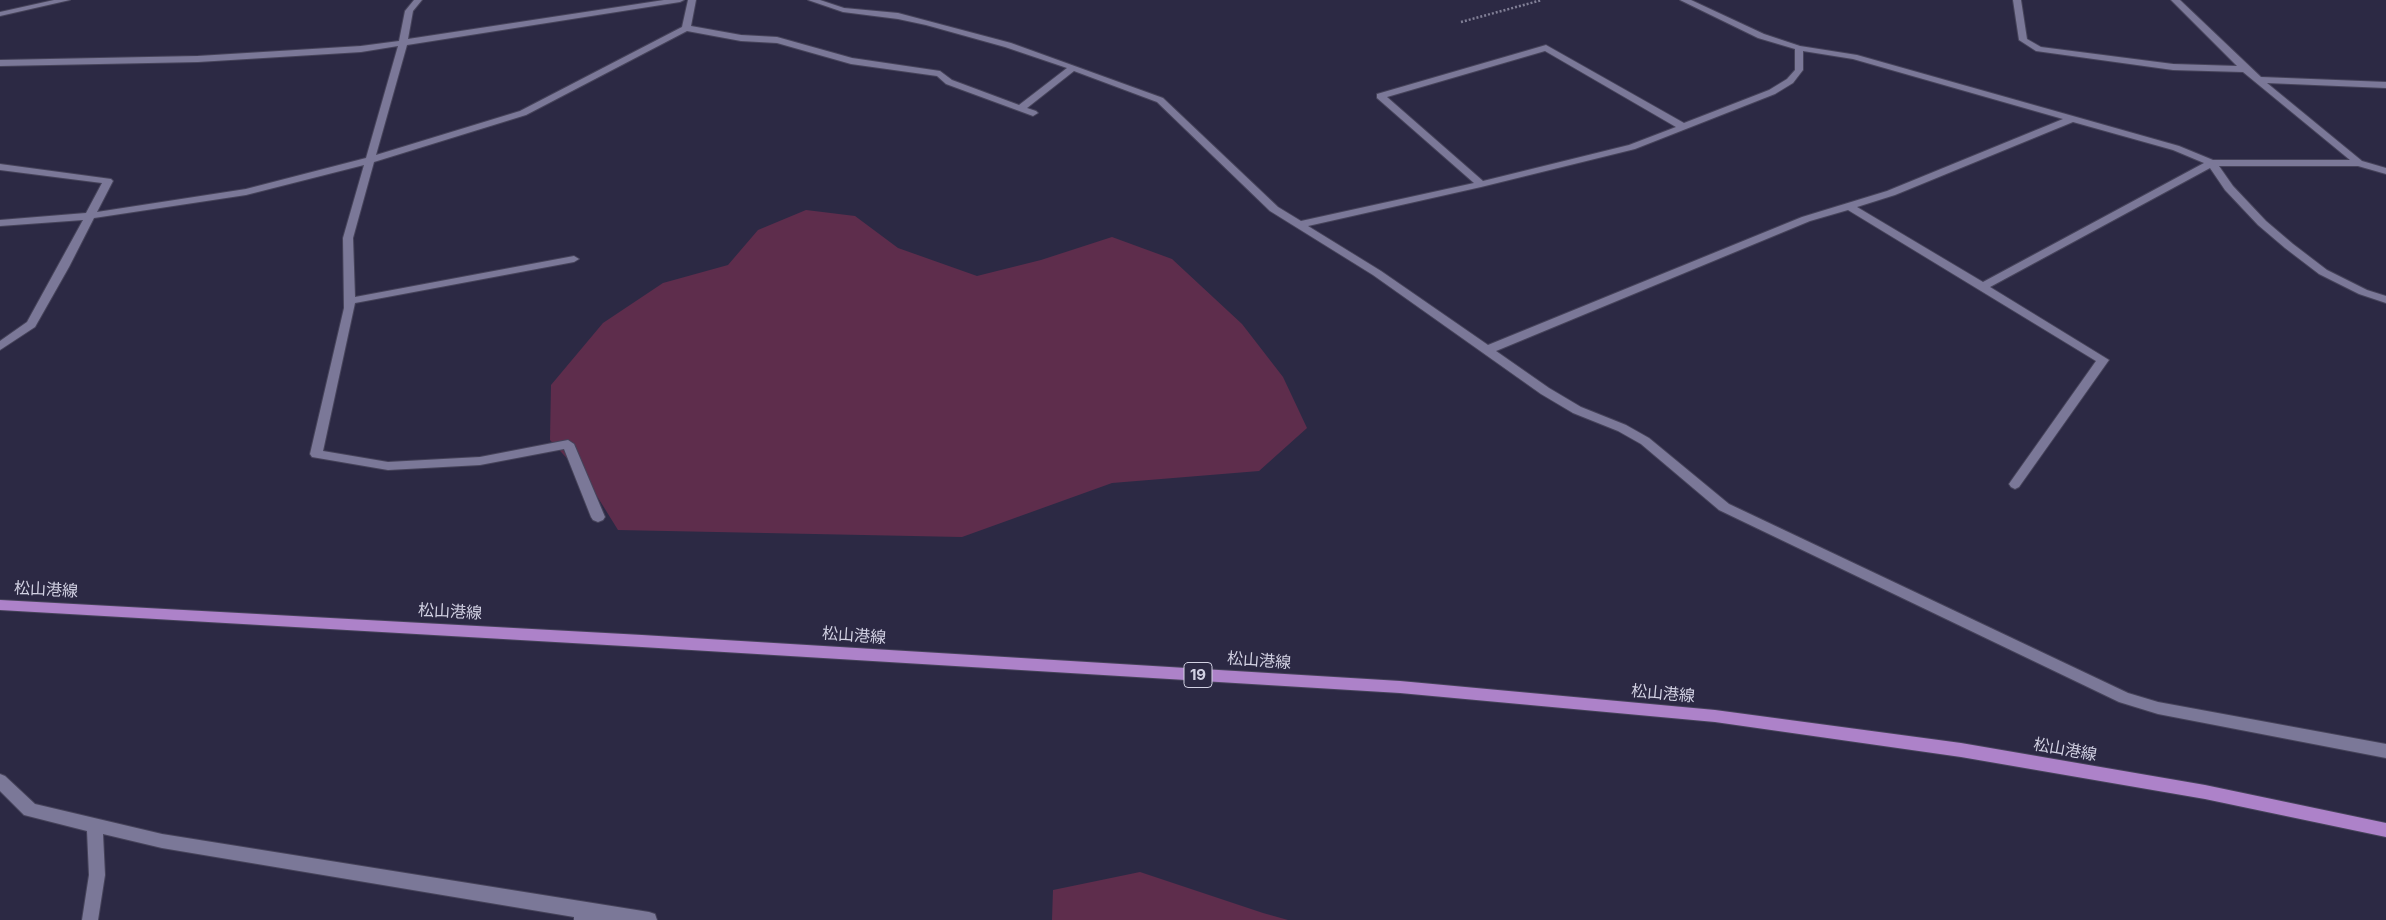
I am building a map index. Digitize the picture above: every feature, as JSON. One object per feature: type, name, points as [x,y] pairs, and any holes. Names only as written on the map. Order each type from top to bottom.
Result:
[{"type":"main road","name":"松山港線","points":[[0,605],[662,642],[1400,687],[1715,716],[1980,753],[2205,792],[2386,830]]},
{"type":"street","points":[[0,14],[66,0]]},
{"type":"street","points":[[418,0],[409,11],[403,42],[348,238],[350,301],[316,454],[388,466],[480,461],[568,444],[598,517]]},
{"type":"street","points":[[0,63],[300,54],[361,49],[680,0]]},
{"type":"street","points":[[686,28],[692,0]]},
{"type":"street","points":[[812,0],[843,10],[898,16],[928,23],[1008,46],[1148,94],[1160,100],[1274,209],[1377,273],[1577,410],[1622,428],[1645,441],[1724,507],[2100,687],[2158,708],[2386,752]]},
{"type":"street","points":[[1684,0],[1761,36],[1799,48],[1854,57],[2069,120],[2176,148],[2212,163],[2359,163],[2386,172]]},
{"type":"street","points":[[2017,0],[2023,40],[2039,49],[2173,68],[2245,69]]},
{"type":"street","points":[[2175,0],[2245,69],[2359,163]]},
{"type":"street","points":[[0,223],[90,216],[246,192],[370,160],[523,113],[686,28],[741,38],[777,40],[851,61],[940,74],[949,82],[1033,113]]},
{"type":"street","points":[[1481,184],[1380,96],[1546,48],[1683,127]]},
{"type":"street","points":[[1298,225],[1481,184],[1632,147],[1772,92],[1790,81],[1799,70],[1799,48]]},
{"type":"street","points":[[1021,108],[1073,68]]},
{"type":"street","points":[[2260,80],[2386,85]]},
{"type":"street","points":[[1487,350],[1806,219],[1891,193],[2069,120]]},
{"type":"street","points":[[1982,287],[2212,163]]},
{"type":"street","points":[[2212,163],[2229,188],[2262,223],[2289,246],[2323,272],[2363,292],[2386,300]]},
{"type":"street","points":[[0,167],[108,180],[64,267],[31,324],[0,346]]},
{"type":"street","points":[[1849,206],[2104,360],[2015,484]]},
{"type":"street","points":[[350,301],[574,259]]},
{"type":"street","points":[[2,787],[30,810],[162,841],[583,915],[649,920]]},
{"type":"street","points":[[90,920],[97,875],[95,825]]},
{"type":"path","points":[[1461,22],[1542,0]]},
{"type":"shaded area","points":[[806,210],[855,216],[898,248],[977,276],[1041,260],[1112,237],[1172,259],[1242,324],[1283,377],[1307,428],[1259,471],[1112,483],[962,537],[618,530],[587,480],[550,440],[551,385],[603,323],[663,283],[728,265],[758,230]]},
{"type":"shaded area","points":[[1140,872],[1288,920],[1052,920],[1053,890]]}]
